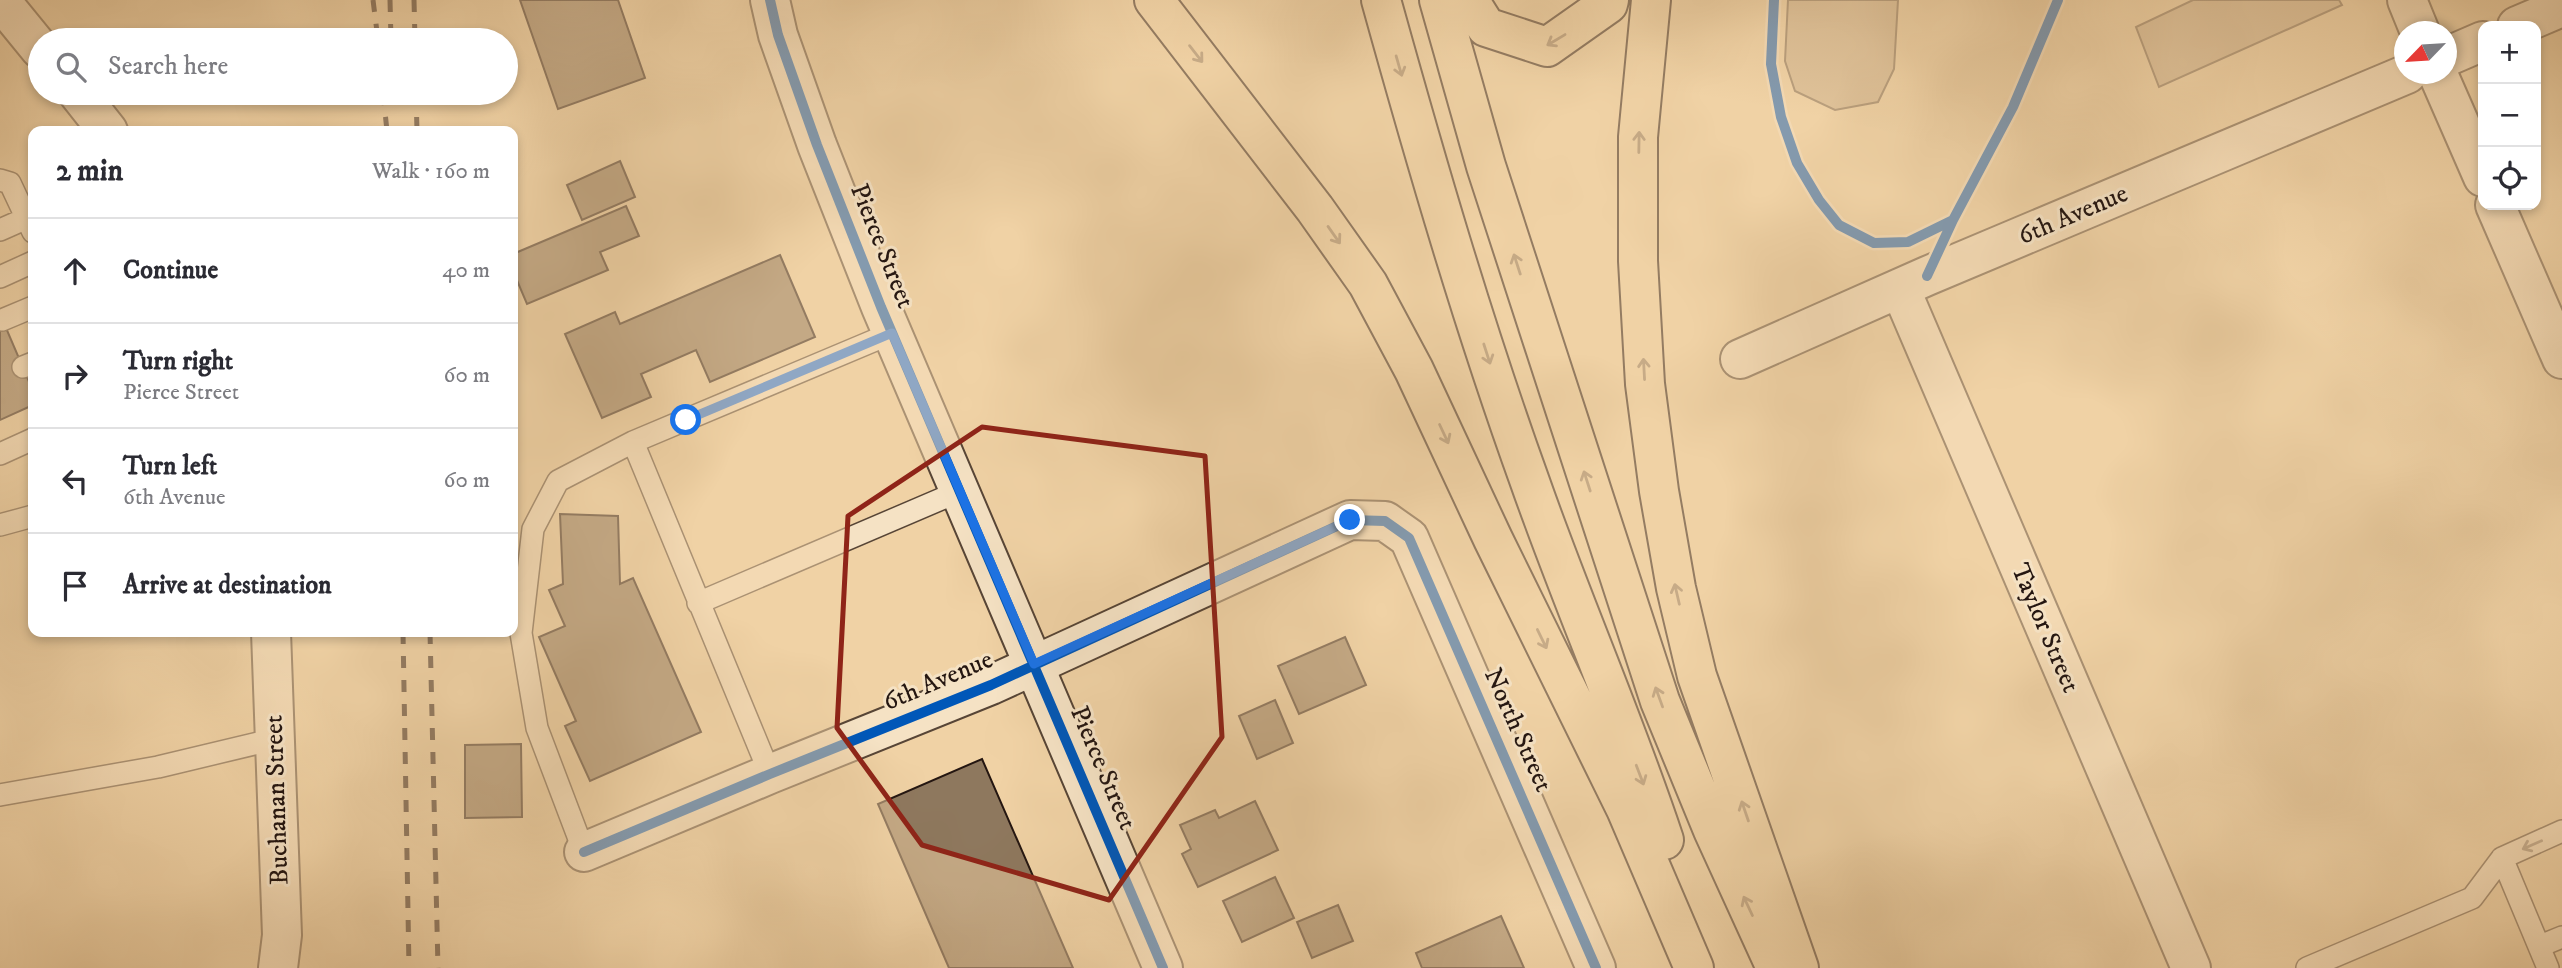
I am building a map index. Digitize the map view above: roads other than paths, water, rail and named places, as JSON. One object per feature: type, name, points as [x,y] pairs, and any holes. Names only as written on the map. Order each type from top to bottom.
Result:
[{"type":"highway","points":[[1154,0],[1315,209],[1368,284],[1414,370],[1493,539],[1626,809],[1694,968]]},
{"type":"highway","points":[[1381,0],[1457,260],[1525,468],[1653,807],[1707,968]]},
{"type":"highway","points":[[1439,0],[1494,191],[1660,701],[1713,830],[1776,968]]},
{"type":"highway","points":[[1469,0],[1486,27],[1547,47],[1608,4],[1609,0]]},
{"type":"highway","points":[[1651,0],[1638,137],[1638,261],[1645,384],[1659,491],[1676,588],[1697,676],[1799,968]]},
{"type":"street","name":"Pierce Street","points":[[770,0],[778,35],[817,145],[892,333],[1163,968]]},
{"type":"street","points":[[2407,0],[2416,21]]},
{"type":"street","points":[[0,1],[28,35]]},
{"type":"street","points":[[2529,21],[2562,7]]},
{"type":"street","points":[[2457,52],[2478,43]]},
{"type":"street","name":"6th Avenue","points":[[1740,359],[1899,288],[2394,79]]},
{"type":"street","points":[[2442,84],[2478,166]]},
{"type":"street","points":[[87,105],[104,126]]},
{"type":"street","points":[[2497,210],[2562,359]]},
{"type":"street","name":"Taylor Street","points":[[1899,288],[2191,968]]},
{"type":"street","name":"6th Avenue","points":[[584,852],[991,685],[1350,520],[1385,521]]},
{"type":"street","name":"North Street","points":[[1385,521],[1409,538],[1597,968]]},
{"type":"street","name":"Buchanan Street","points":[[271,637],[282,935],[278,968]]},
{"type":"lane","points":[[0,180],[10,183],[28,221]]},
{"type":"lane","points":[[0,230],[28,225]]},
{"type":"lane","points":[[0,276],[28,264]]},
{"type":"lane","points":[[2,320],[28,309]]},
{"type":"lane","points":[[584,852],[537,728],[521,633],[533,529],[558,481],[633,442],[892,333]]},
{"type":"lane","points":[[0,454],[28,441]]},
{"type":"lane","points":[[633,442],[770,774]]},
{"type":"lane","points":[[698,603],[960,491]]},
{"type":"lane","points":[[0,525],[28,517]]},
{"type":"lane","points":[[0,795],[158,767],[275,739]]},
{"type":"lane","points":[[2307,968],[2472,898],[2502,858],[2562,831]]},
{"type":"lane","points":[[2502,858],[2548,968]]},
{"type":"lane","points":[[2540,946],[2562,937]]},
{"type":"railway","points":[[373,0],[376,28]]},
{"type":"railway","points":[[390,0],[391,28]]},
{"type":"railway","points":[[414,0],[415,28]]},
{"type":"railway","points":[[384,105],[386,126]]},
{"type":"railway","points":[[416,105],[417,126]]},
{"type":"railway","points":[[403,637],[409,968]]},
{"type":"railway","points":[[430,637],[438,968]]}]
